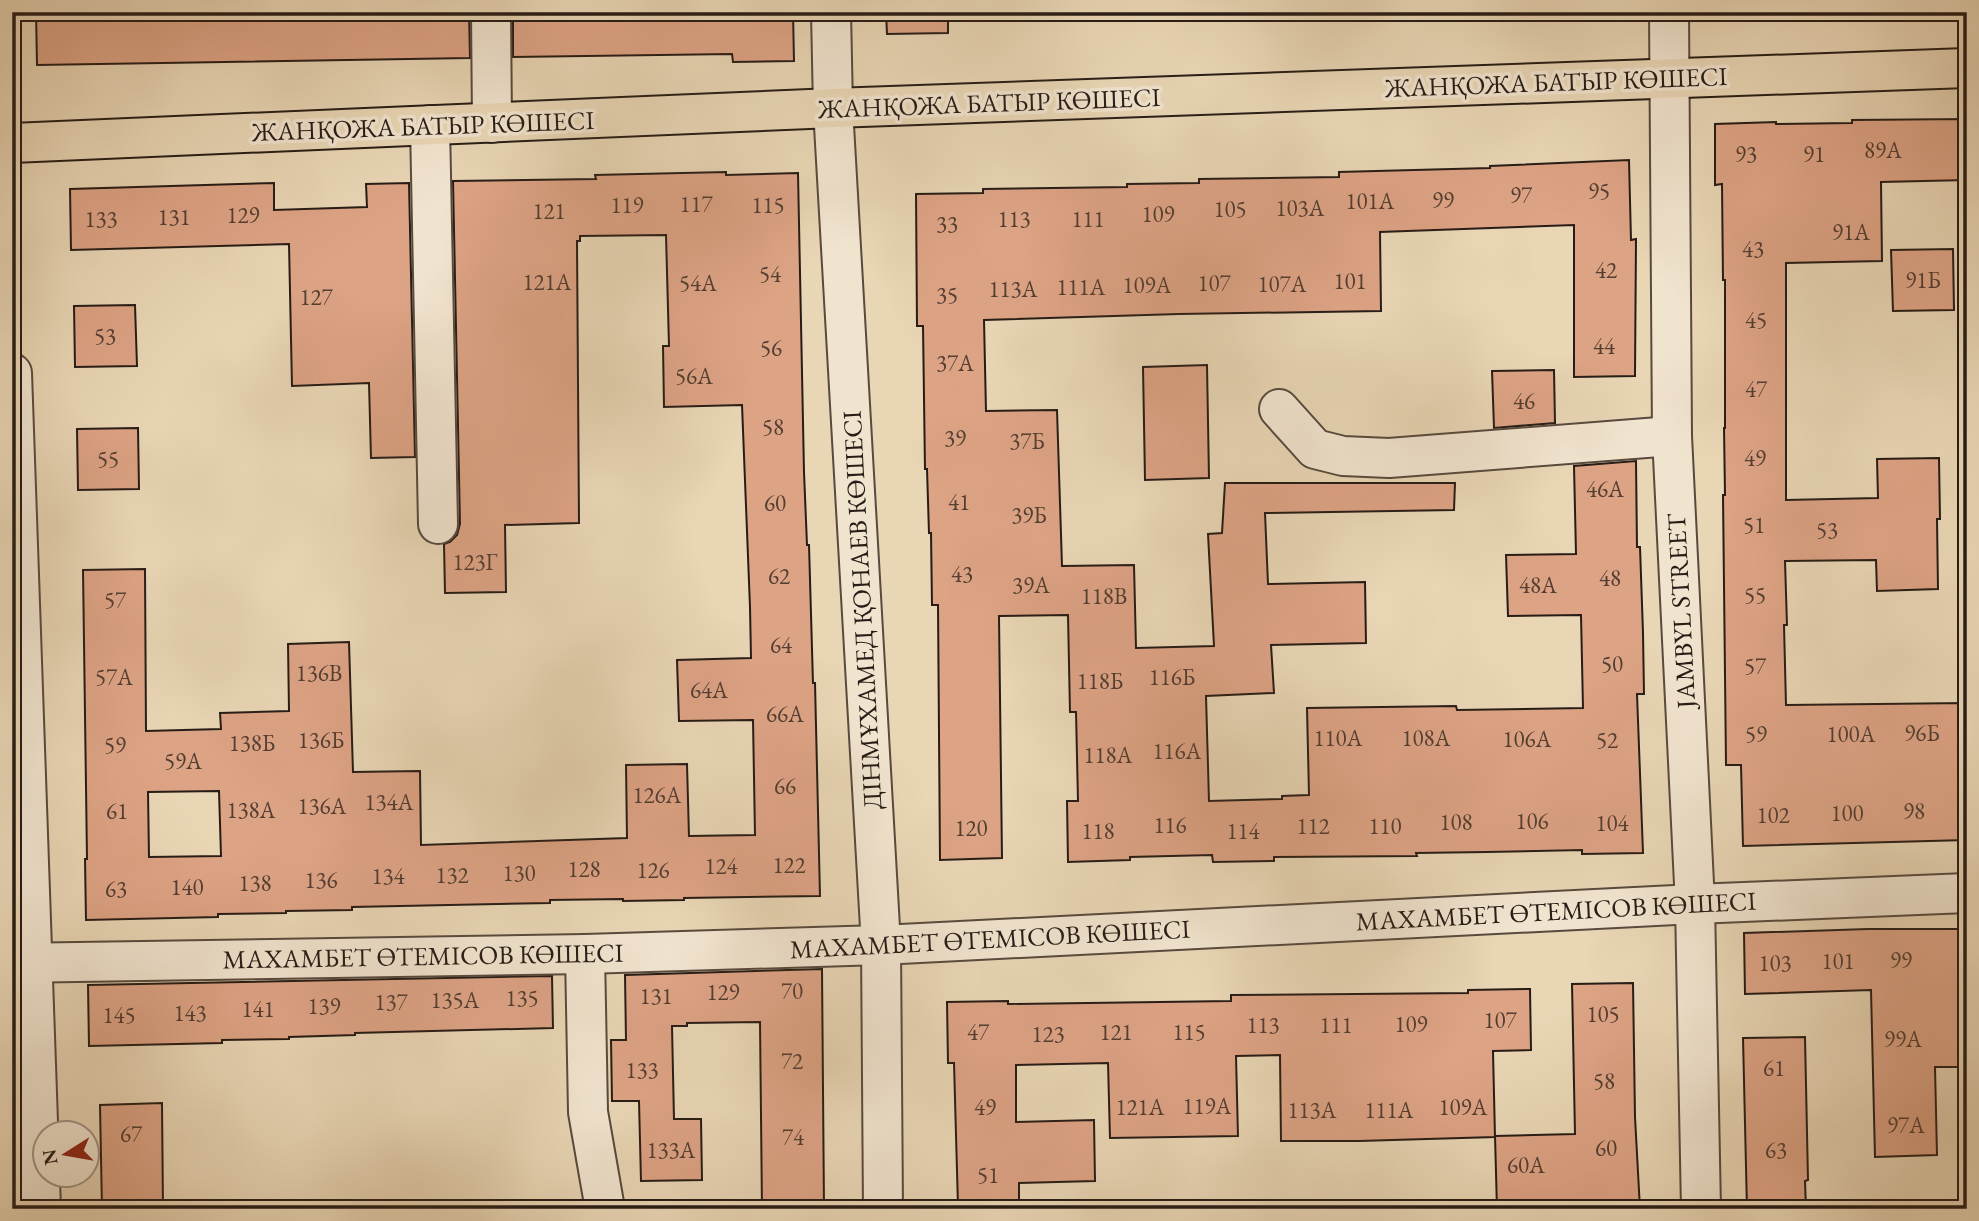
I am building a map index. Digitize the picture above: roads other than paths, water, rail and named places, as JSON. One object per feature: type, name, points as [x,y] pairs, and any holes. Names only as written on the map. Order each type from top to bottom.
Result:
[{"type":"main road","name":"ЖАНҚОЖА БАТЫР КӨШЕСІ","points":[[12,143],[833,108],[1967,68]]},
{"type":"street","points":[[491,12],[492,123]]},
{"type":"street","name":"ДІНМҰХАМЕД ҚОНАЕВ КӨШЕСІ","points":[[831,12],[833,108],[881,946],[883,1209]]},
{"type":"street","name":"JAMBYL STREET","points":[[1669,12],[1672,436],[1695,904],[1701,1209]]},
{"type":"street","points":[[430,125],[438,524]]},
{"type":"street","points":[[12,373],[23,963],[41,1209]]},
{"type":"street","points":[[1279,408],[1315,449],[1343,456],[1390,458],[1672,436]]},
{"type":"street","name":"МАХАМБЕТ ӨТЕМІСОВ КӨШЕСІ","points":[[23,963],[585,954],[881,946],[1695,904],[1967,893]]},
{"type":"street","points":[[585,954],[588,1112],[605,1209]]}]
